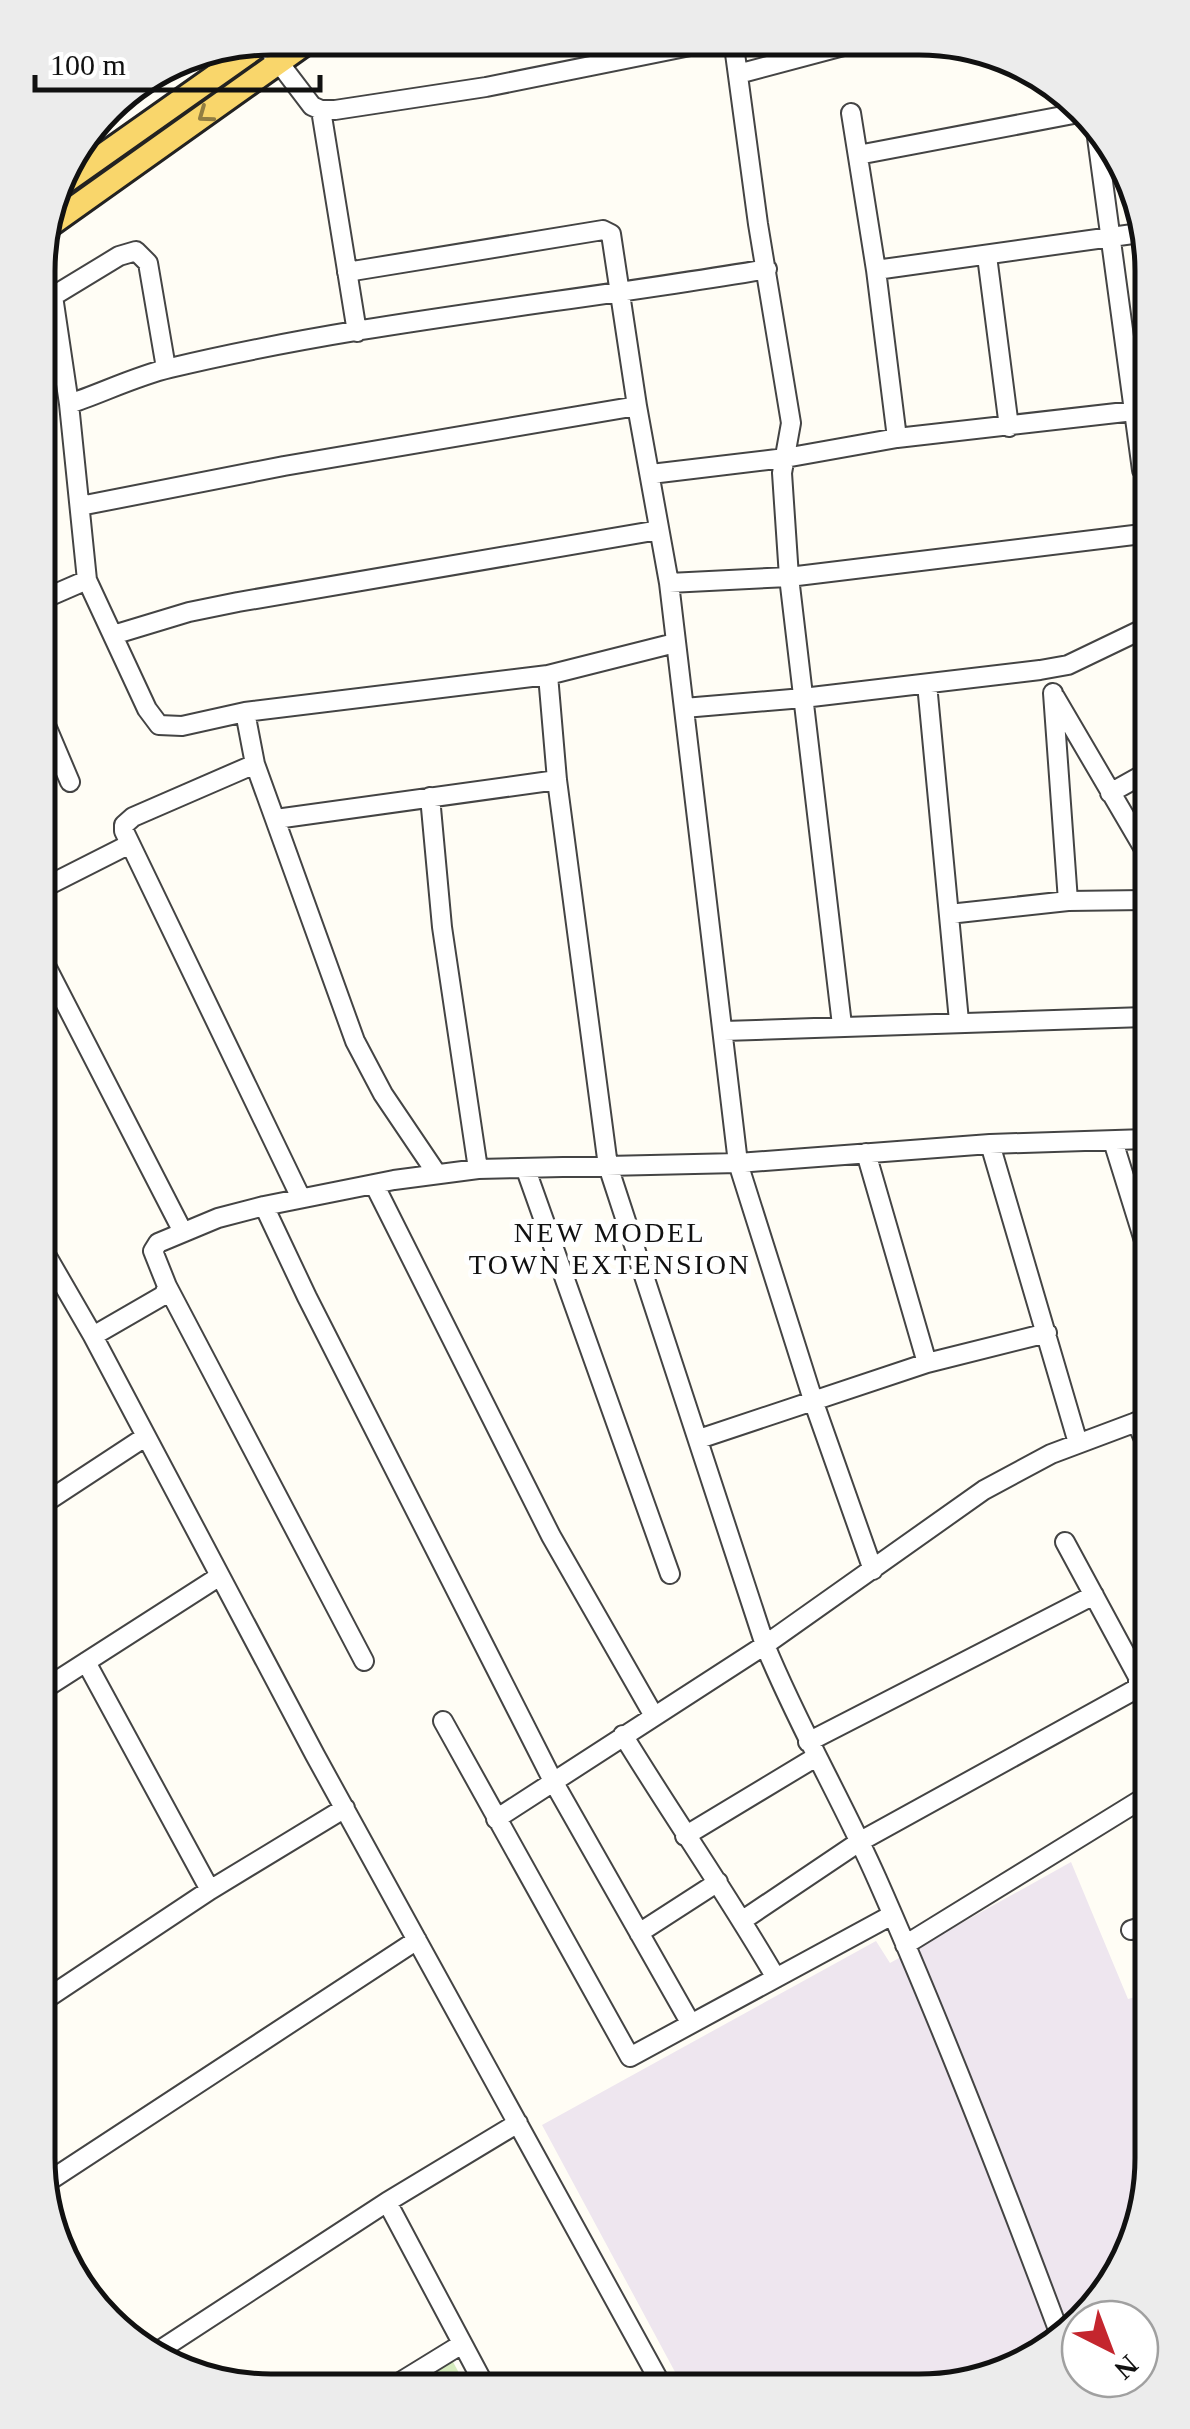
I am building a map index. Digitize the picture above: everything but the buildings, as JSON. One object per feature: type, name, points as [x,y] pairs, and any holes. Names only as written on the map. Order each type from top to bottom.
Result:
[{"type":"main road","points":[[62,217],[289,55]]},
{"type":"main road","points":[[79,172],[239,58]]},
{"type":"street","points":[[274,55],[304,96],[320,110],[357,332]]},
{"type":"street","points":[[320,110],[470,90],[647,55]]},
{"type":"street","points":[[735,55],[791,423],[782,486],[789,577],[842,1025]]},
{"type":"street","points":[[738,74],[801,55]]},
{"type":"street","points":[[851,113],[897,438]]},
{"type":"street","points":[[858,155],[1067,115]]},
{"type":"street","points":[[1099,151],[1110,237],[1135,358],[1135,418]]},
{"type":"street","points":[[346,272],[608,230],[613,239],[636,406],[669,583],[738,1163],[814,1403],[873,1570]]},
{"type":"street","points":[[876,270],[1131,234]]},
{"type":"street","points":[[55,295],[119,256],[136,251],[148,263],[166,368]]},
{"type":"street","points":[[988,256],[1008,427]]},
{"type":"street","points":[[69,404],[166,368],[357,332],[767,269]]},
{"type":"street","points":[[55,341],[69,404],[87,580],[147,709],[159,724],[182,726],[244,712],[548,675],[674,643]]},
{"type":"street","points":[[80,506],[303,462],[636,406]]},
{"type":"street","points":[[651,474],[785,458],[897,438],[1134,411]]},
{"type":"street","points":[[113,635],[188,612],[238,602],[659,530]]},
{"type":"street","points":[[669,583],[789,577],[1135,535]]},
{"type":"street","points":[[55,594],[87,580]]},
{"type":"street","points":[[684,708],[1040,670],[1068,665],[1135,633]]},
{"type":"street","points":[[1040,670],[1135,834]]},
{"type":"street","points":[[548,675],[557,780],[608,1166],[765,1645],[859,1842],[958,2068],[1056,2324]]},
{"type":"street","points":[[927,684],[959,1020]]},
{"type":"street","points":[[1053,693],[1068,901]]},
{"type":"street","points":[[244,712],[255,764],[355,1041],[383,1094],[436,1174]]},
{"type":"street","points":[[55,747],[70,782]]},
{"type":"street","points":[[255,764],[133,817],[124,825],[301,1198]]},
{"type":"street","points":[[1110,793],[1135,779]]},
{"type":"street","points":[[276,819],[557,780]]},
{"type":"street","points":[[430,797],[442,927],[478,1169]]},
{"type":"street","points":[[55,882],[130,844]]},
{"type":"street","points":[[949,914],[1068,901],[1135,900]]},
{"type":"street","points":[[55,983],[183,1232]]},
{"type":"street","points":[[724,1031],[959,1020],[1135,1017]]},
{"type":"street","points":[[364,1661],[167,1286],[154,1247],[183,1232],[264,1206],[478,1169],[738,1163],[990,1144],[1135,1140]]},
{"type":"street","points":[[1112,1141],[1135,1213]]},
{"type":"street","points":[[990,1144],[1078,1443]]},
{"type":"street","points":[[866,1153],[927,1363]]},
{"type":"street","points":[[526,1170],[670,1574]]},
{"type":"street","points":[[374,1184],[551,1536],[654,1716]]},
{"type":"street","points":[[264,1206],[553,1781],[691,2024]]},
{"type":"street","points":[[55,1277],[93,1336],[416,1940],[656,2374]]},
{"type":"street","points":[[93,1336],[164,1294],[167,1286]]},
{"type":"street","points":[[699,1439],[927,1363],[1047,1332]]},
{"type":"street","points":[[496,1819],[765,1645],[984,1490],[1078,1443],[1135,1423]]},
{"type":"street","points":[[55,1496],[146,1437]]},
{"type":"street","points":[[1064,1542],[1135,1671]]},
{"type":"street","points":[[55,1683],[220,1576]]},
{"type":"street","points":[[685,1836],[812,1750],[1094,1595]]},
{"type":"street","points":[[86,1662],[210,1890]]},
{"type":"street","points":[[743,1920],[859,1842],[1135,1692]]},
{"type":"street","points":[[444,1720],[630,2057],[892,1915]]},
{"type":"street","points":[[623,1735],[776,1978]]},
{"type":"street","points":[[905,1945],[1135,1803]]},
{"type":"street","points":[[55,1992],[210,1890],[345,1808]]},
{"type":"street","points":[[639,1932],[718,1882]]},
{"type":"street","points":[[1131,1930],[1135,1929]]},
{"type":"street","points":[[56,2176],[416,1940]]},
{"type":"street","points":[[166,2347],[387,2202],[518,2123]]},
{"type":"street","points":[[387,2202],[478,2374]]},
{"type":"street","points":[[414,2374],[462,2344]]},
{"type":"shaded area","points":[[1071,1862],[1128,1999],[1135,1997],[1135,2172],[1119,2241],[1082,2299],[1060,2299],[1060,2321],[1027,2345],[975,2367],[919,2374],[676,2374],[542,2125],[876,1941],[890,1963]]},
{"type":"green space","points":[[452,2360],[460,2374],[431,2374]]},
{"type":"district","name":"NEW MODEL TOWN EXTENSION","points":[[610,1248]]}]
